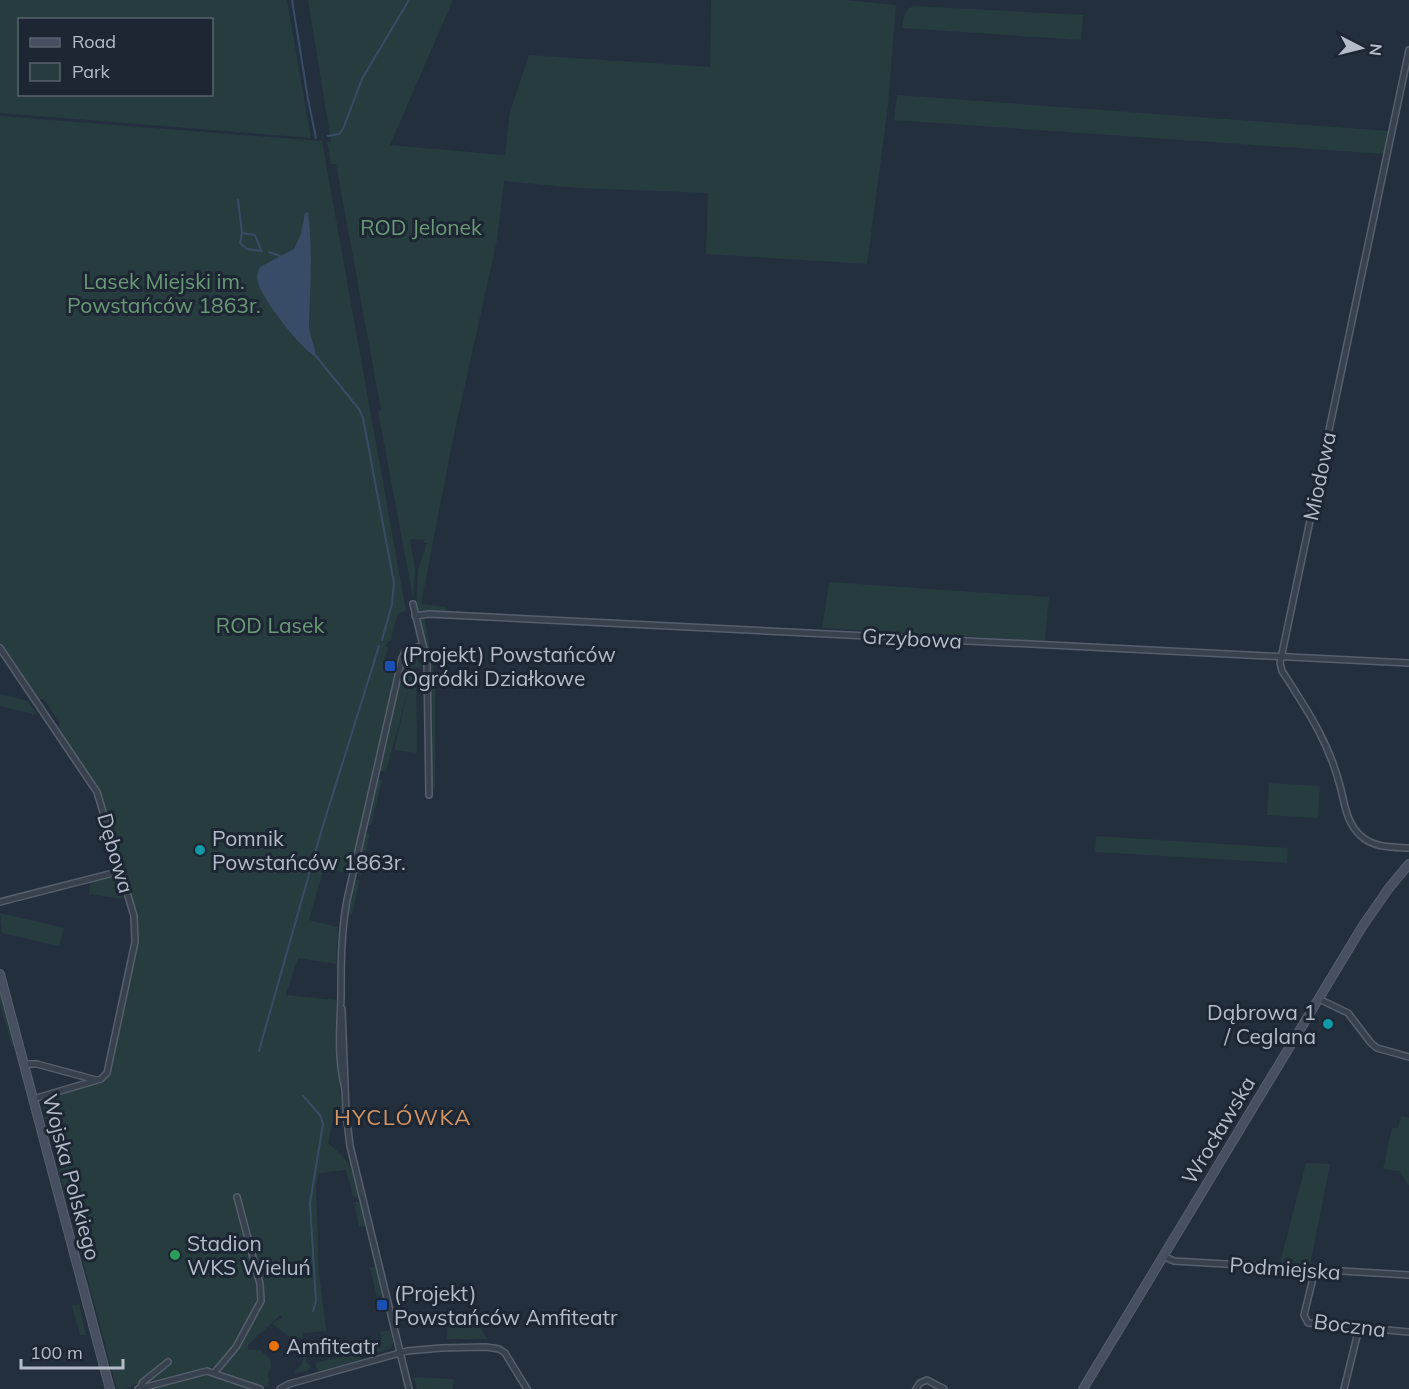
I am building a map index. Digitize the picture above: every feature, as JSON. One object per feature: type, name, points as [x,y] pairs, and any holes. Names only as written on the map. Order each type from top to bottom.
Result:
[{"type":"street","name":"Miodowa","points":[[1281,657],[1409,50]]},
{"type":"street","points":[[413,604],[427,657],[429,795]]},
{"type":"street","name":"Grzybowa","points":[[415,616],[426,614],[471,616],[1409,663]]},
{"type":"street","points":[[409,1389],[350,1146],[345,1089],[338,1050],[345,908],[402,658],[405,651],[423,645]]},
{"type":"street","name":"Dębowa","points":[[0,648],[97,792],[134,916],[136,937],[108,1071],[105,1077],[98,1080]]},
{"type":"street","points":[[1281,657],[1282,671],[1330,751],[1350,824],[1360,836],[1371,843],[1409,848]]},
{"type":"street","name":"Wrocławska","points":[[1083,1389],[1369,917],[1409,864]]},
{"type":"street","points":[[0,902],[121,871]]},
{"type":"street","name":"Wojska Polskiego","points":[[0,974],[110,1389]]},
{"type":"street","points":[[1319,999],[1348,1013],[1377,1048],[1409,1057]]},
{"type":"street","points":[[24,1064],[37,1064],[98,1080]]},
{"type":"street","points":[[33,1099],[98,1080]]},
{"type":"street","points":[[216,1372],[242,1338],[259,1306],[261,1296],[237,1197]]},
{"type":"street","name":"Podmiejska","points":[[1163,1256],[1174,1261],[1409,1275]]},
{"type":"street","name":"Boczna","points":[[1315,1270],[1304,1312],[1305,1321],[1313,1324],[1409,1332]]},
{"type":"street","points":[[1344,1389],[1359,1328]]},
{"type":"street","points":[[280,1389],[288,1384],[401,1352],[441,1348],[499,1349],[505,1353],[527,1389]]},
{"type":"street","points":[[139,1389],[143,1382],[168,1362]]},
{"type":"street","points":[[139,1389],[204,1371],[216,1372],[260,1389]]},
{"type":"street","points":[[916,1389],[920,1383],[929,1380],[944,1389]]},
{"type":"green space","points":[[0,0],[287,0],[311,138],[0,113]]},
{"type":"green space","name":"ROD Jelonek","points":[[308,0],[453,0],[390,145],[505,155],[510,111],[529,55],[710,67],[711,0],[845,0],[896,5],[888,106],[867,264],[706,254],[708,193],[578,188],[504,181],[497,240],[453,439],[421,604],[446,607],[445,613],[419,612],[416,609],[418,570],[427,543],[424,543],[424,540],[410,539],[415,569],[413,598],[336,164],[331,164],[327,142],[331,142]]},
{"type":"green space","points":[[914,6],[1083,15],[1081,40],[902,28],[906,12]]},
{"type":"green space","points":[[897,95],[1389,131],[1384,154],[894,120]]},
{"type":"green space","name":"Lasek Miejski im. Powstańców 1863r.","points":[[0,116],[322,141],[406,611],[398,613],[390,641],[386,646],[388,647],[383,665],[397,669],[349,874],[324,868],[309,920],[338,927],[336,964],[298,958],[286,995],[336,1000],[336,1047],[342,1113],[334,1115],[328,1143],[347,1161],[359,1198],[353,1196],[346,1170],[319,1173],[316,1184],[319,1272],[330,1360],[363,1351],[360,1360],[320,1371],[316,1368],[316,1363],[329,1359],[326,1331],[303,1333],[303,1338],[292,1339],[272,1323],[282,1318],[280,1315],[248,1345],[248,1350],[260,1350],[270,1359],[268,1387],[212,1367],[147,1385],[135,1384],[127,1389],[117,1389],[55,1155],[61,1152],[60,1144],[52,1143],[41,1100],[45,1097],[102,1083],[111,1073],[137,946],[138,931],[133,904],[104,803],[94,781],[59,731],[58,726],[61,723],[58,720],[54,722],[57,719],[43,698],[38,701],[0,645]]},
{"type":"green space","points":[[829,582],[1049,597],[1045,641],[822,628]]},
{"type":"green space","points":[[424,616],[433,667],[433,688],[435,689],[435,789],[431,787],[429,656],[419,622]]},
{"type":"green space","points":[[413,651],[422,667],[413,668],[416,668],[417,753],[394,750],[410,682],[386,772],[380,771],[405,659],[407,653]]},
{"type":"green space","points":[[0,694],[28,701],[37,715],[0,706]]},
{"type":"green space","points":[[378,779],[382,780],[371,826],[367,825]]},
{"type":"green space","points":[[1269,783],[1320,786],[1318,818],[1267,815]]},
{"type":"green space","points":[[365,833],[370,834],[361,875],[356,873]]},
{"type":"green space","points":[[1096,836],[1288,848],[1287,863],[1095,852]]},
{"type":"green space","points":[[117,875],[123,899],[89,894],[90,881]]},
{"type":"green space","points":[[356,880],[360,880],[352,915],[348,914]]},
{"type":"green space","points":[[0,913],[64,928],[59,946],[2,933]]},
{"type":"green space","points":[[0,988],[15,1045],[12,1046],[0,1004]]},
{"type":"green space","points":[[1401,1116],[1409,1118],[1409,1186],[1400,1171],[1383,1169],[1392,1128],[1398,1128]]},
{"type":"green space","points":[[53,1152],[84,1272],[52,1155]]},
{"type":"green space","points":[[1306,1163],[1330,1164],[1310,1265],[1280,1263]]},
{"type":"green space","points":[[354,1202],[360,1202],[366,1226],[359,1227]]},
{"type":"green space","points":[[375,1266],[382,1295],[377,1297],[370,1268]]},
{"type":"green space","points":[[85,1280],[87,1280],[115,1389],[113,1388]]},
{"type":"green space","points":[[79,1304],[86,1335],[80,1335],[72,1306]]},
{"type":"green space","points":[[448,1321],[477,1323],[487,1339],[447,1339]]},
{"type":"green space","points":[[390,1330],[393,1342],[391,1348],[377,1353],[374,1343],[382,1341],[380,1332]]},
{"type":"green space","points":[[304,1342],[306,1362],[311,1366],[307,1371],[295,1373],[304,1359],[297,1345]]},
{"type":"green space","points":[[202,1375],[216,1376],[251,1389],[149,1389]]},
{"type":"green space","points":[[414,1377],[454,1379],[453,1389],[417,1389]]},
{"type":"water","points":[[308,212],[311,254],[309,325],[315,356],[301,344],[275,312],[262,292],[257,278],[260,267],[294,249],[301,234],[305,213]]},
{"type":"waterway","points":[[292,0],[316,138]]},
{"type":"waterway","points":[[328,136],[339,134],[343,129],[362,79],[409,0]]},
{"type":"waterway","points":[[238,200],[242,233],[240,243],[247,249],[262,251]]},
{"type":"waterway","points":[[242,233],[255,235],[261,250]]},
{"type":"waterway","points":[[269,252],[280,256]]},
{"type":"waterway","points":[[315,355],[359,409],[363,418],[394,583],[392,604],[382,640]]},
{"type":"waterway","points":[[259,1051],[321,832],[379,646]]},
{"type":"waterway","points":[[303,1096],[320,1115],[323,1124],[310,1203],[316,1301],[313,1311]]},
{"type":"place","name":"(Projekt) Powstańców Ogródki Działkowe","points":[[390,666]]},
{"type":"place","name":"Pomnik Powstańców 1863r.","points":[[200,850]]},
{"type":"place","name":"Dąbrowa 1 / Ceglana","points":[[1328,1024]]},
{"type":"place","name":"Stadion WKS Wieluń","points":[[175,1255]]},
{"type":"place","name":"(Projekt) Powstańców Amfiteatr","points":[[382,1305]]},
{"type":"place","name":"Amfiteatr","points":[[274,1346]]},
{"type":"district","name":"HYCLÓWKA","points":[[403,1117]]},
{"type":"park label","name":"ROD Lasek","points":[[270,625]]}]
